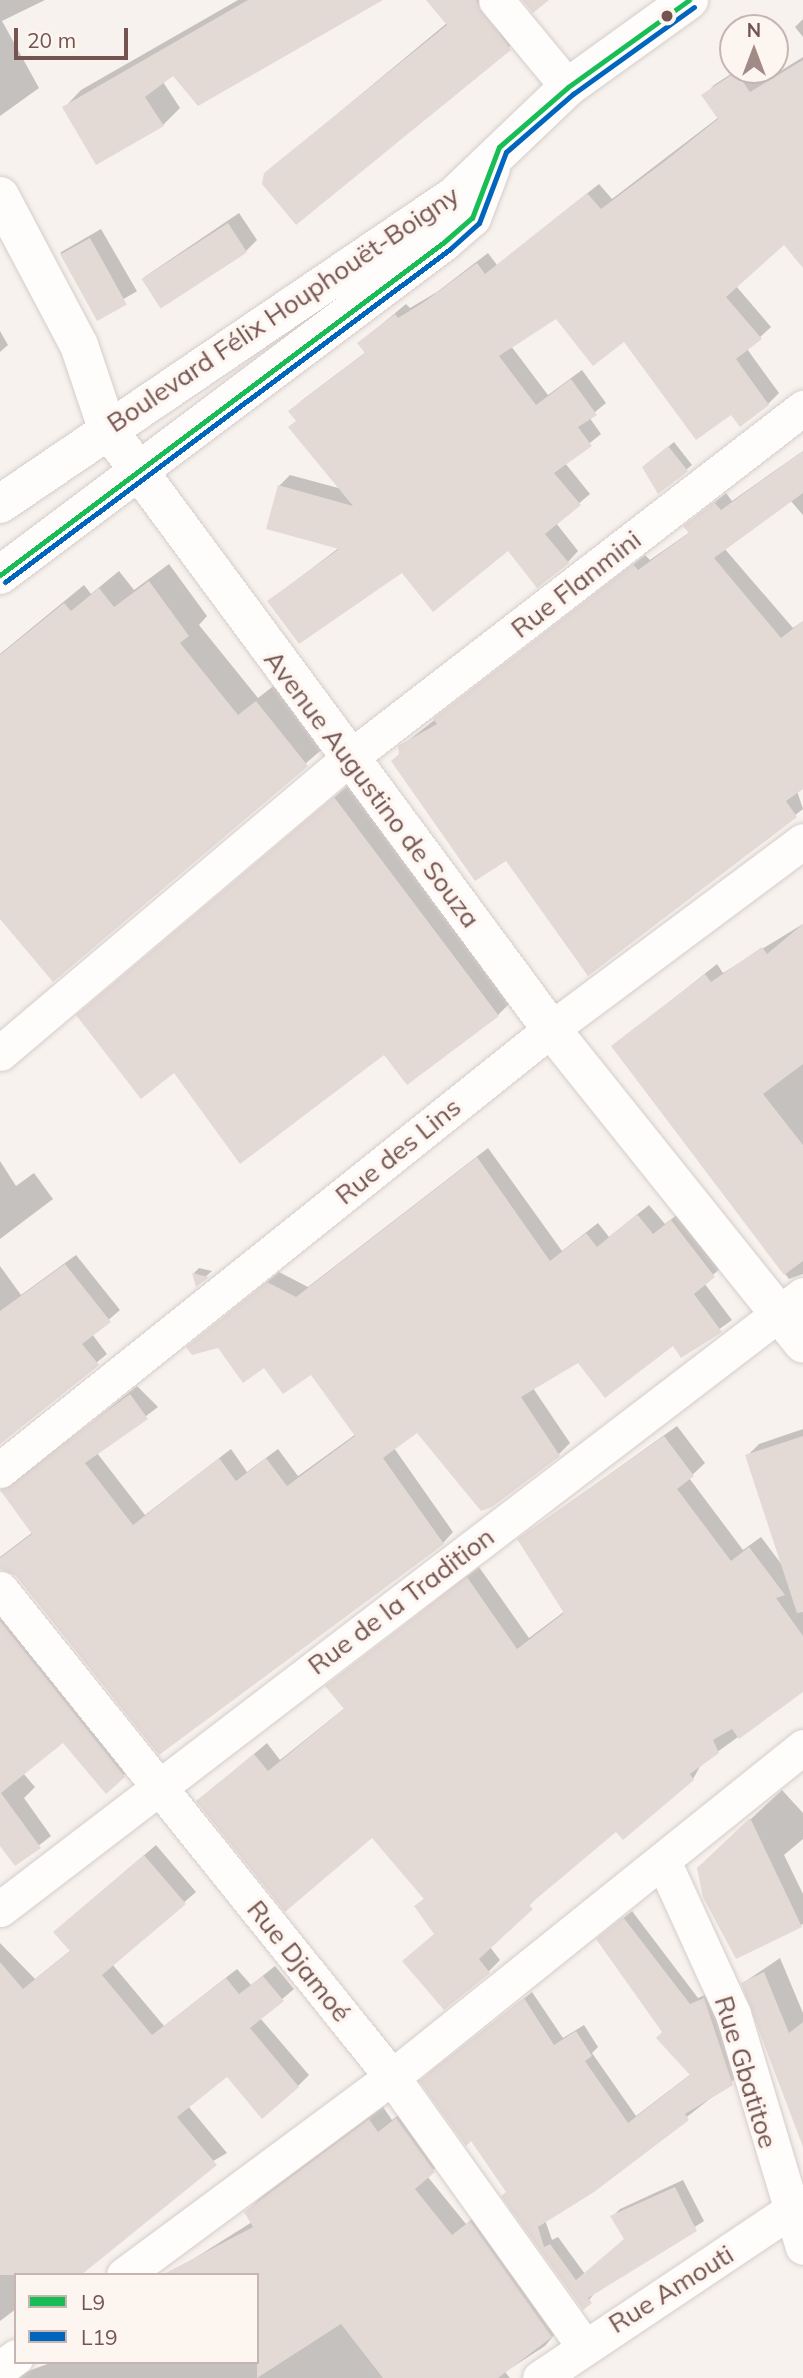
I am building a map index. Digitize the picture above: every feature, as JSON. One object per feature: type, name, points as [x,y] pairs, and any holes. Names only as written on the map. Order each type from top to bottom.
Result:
[{"type":"street","points":[[496,0],[568,87]]},
{"type":"street","name":"Boulevard Félix Houphouët-Boigny","points":[[0,504],[107,428],[454,196],[499,148],[568,87],[689,0]]},
{"type":"street","points":[[0,575],[137,468],[444,242],[472,218],[499,148]]},
{"type":"street","name":"Avenue Augustino de Souza","points":[[0,196],[79,345],[107,428],[348,759],[551,1029],[791,1305],[803,1344]]},
{"type":"street","name":"Rue Flanmini","points":[[0,1053],[348,759],[803,408]]},
{"type":"street","name":"Rue des Lins","points":[[0,1470],[551,1029],[803,841]]},
{"type":"street","name":"Rue de la Tradition","points":[[0,1909],[791,1305]]},
{"type":"street","name":"Rue Djamoé","points":[[0,1589],[392,2077],[583,2345]]},
{"type":"street","points":[[127,2273],[392,2077],[803,1748]]},
{"type":"street","name":"Rue Gbatitoe","points":[[663,1861],[733,2014],[796,2208],[803,2247]]},
{"type":"street","name":"Rue Amouti","points":[[540,2378],[583,2345],[796,2208]]},
{"type":"building","points":[[248,0],[383,0],[198,106],[173,76],[145,97],[164,126],[96,165],[62,107]]},
{"type":"building","points":[[426,0],[476,0],[511,50],[296,225],[262,184],[264,173],[447,25]]},
{"type":"building","points":[[522,0],[549,0],[533,13]]},
{"type":"building","points":[[803,60],[803,268],[784,245],[726,297],[762,339],[736,359],[769,405],[740,427],[731,415],[696,440],[624,342],[593,366],[556,319],[499,356],[536,405],[571,379],[597,415],[578,427],[592,446],[554,473],[581,505],[545,534],[569,563],[537,588],[508,551],[433,612],[402,573],[299,644],[267,601],[339,549],[266,529],[278,485],[353,506],[288,427],[296,421],[288,411],[365,353],[357,343],[395,314],[398,318],[424,302],[477,263],[485,274],[587,193],[601,209],[665,161],[718,119],[701,95],[719,83],[744,84],[750,92],[763,84],[789,84],[789,68]]},
{"type":"building","points":[[228,223],[247,252],[161,308],[142,279]]},
{"type":"building","points":[[90,238],[127,304],[97,321],[60,254]]},
{"type":"building","points":[[668,446],[688,471],[658,494],[642,467]]},
{"type":"building","points":[[803,451],[803,493],[714,558],[781,638],[803,621],[803,789],[786,801],[797,817],[588,976],[506,861],[475,881],[391,761],[399,754],[398,746],[437,724],[433,719],[633,564],[638,570],[689,533],[683,526],[714,502],[721,510]]},
{"type":"building","points":[[149,581],[189,636],[180,643],[238,715],[256,701],[308,766],[53,982],[0,919],[0,655],[64,603],[71,611],[99,588],[114,607]]},
{"type":"building","points":[[334,797],[499,1016],[407,1085],[384,1055],[240,1164],[174,1073],[141,1099],[76,1015]]},
{"type":"building","points":[[803,924],[803,1064],[763,1094],[803,1145],[803,1261],[784,1275],[611,1046],[705,974],[711,982],[762,947],[767,954]]},
{"type":"building","points":[[477,1157],[550,1261],[586,1233],[597,1247],[637,1214],[653,1234],[671,1220],[715,1277],[694,1294],[722,1332],[681,1358],[673,1346],[605,1398],[578,1363],[521,1397],[560,1456],[492,1507],[481,1511],[417,1433],[383,1458],[444,1544],[159,1755],[16,1576],[0,1569],[0,1558],[32,1534],[0,1490],[130,1394],[148,1419],[85,1463],[133,1525],[219,1458],[236,1481],[266,1458],[287,1486],[355,1436],[311,1375],[283,1394],[264,1368],[243,1383],[218,1348],[192,1355],[186,1347],[267,1282],[296,1297]]},
{"type":"building","points":[[65,1264],[111,1322],[82,1344],[99,1365],[0,1444],[0,1311]]},
{"type":"building","points":[[192,1273],[209,1277],[196,1287]]},
{"type":"building","points":[[664,1436],[694,1476],[677,1489],[731,1561],[749,1547],[785,1595],[776,1598],[803,1636],[803,1692],[739,1739],[732,1729],[713,1740],[719,1753],[690,1774],[694,1780],[623,1840],[616,1832],[529,1905],[533,1909],[479,1959],[490,1973],[444,2010],[402,1961],[434,1934],[414,1906],[424,1899],[372,1838],[285,1912],[196,1801],[254,1754],[268,1771],[344,1709],[325,1686],[467,1577],[517,1649],[564,1613],[517,1539]]},
{"type":"building","points":[[803,1436],[803,1612],[797,1613],[745,1455]]},
{"type":"building","points":[[0,1621],[125,1777],[106,1794],[63,1743],[1,1793],[41,1848],[15,1866],[0,1846]]},
{"type":"building","points":[[750,1818],[802,1927],[736,1959],[703,1897],[697,1868]]},
{"type":"building","points":[[144,1855],[186,1904],[102,1975],[152,2035],[226,1978],[239,1994],[263,1976],[284,2001],[250,2028],[299,2087],[262,2119],[227,2077],[177,2117],[217,2165],[83,2273],[0,2275],[0,1962],[23,1989],[70,1951],[53,1932]]},
{"type":"building","points":[[623,1917],[690,2004],[704,1998],[733,2085],[685,2114],[689,2120],[594,2192],[538,2227],[544,2247],[550,2244],[576,2280],[624,2239],[610,2216],[675,2187],[697,2231],[588,2298],[592,2303],[583,2310],[501,2196],[506,2192],[471,2141],[466,2146],[419,2081],[524,1998],[554,2045],[576,2031],[592,2056],[585,2061],[628,2123],[690,2075],[656,2038],[662,2032],[596,1939]]},
{"type":"building","points":[[764,1972],[789,2033],[803,2022],[803,2147],[741,1983]]},
{"type":"building","points":[[396,2118],[435,2172],[415,2189],[452,2235],[470,2221],[552,2337],[498,2378],[383,2378],[341,2324],[257,2378],[259,2273],[166,2273],[253,2227],[244,2212],[369,2119],[378,2132]]},
{"type":"transit line","name":"L9","points":[[0,575],[444,242],[472,218],[499,147],[568,87],[689,0]]},
{"type":"transit line","name":"L19","points":[[5,582],[450,249],[479,223],[506,152],[573,94],[694,7]]}]
